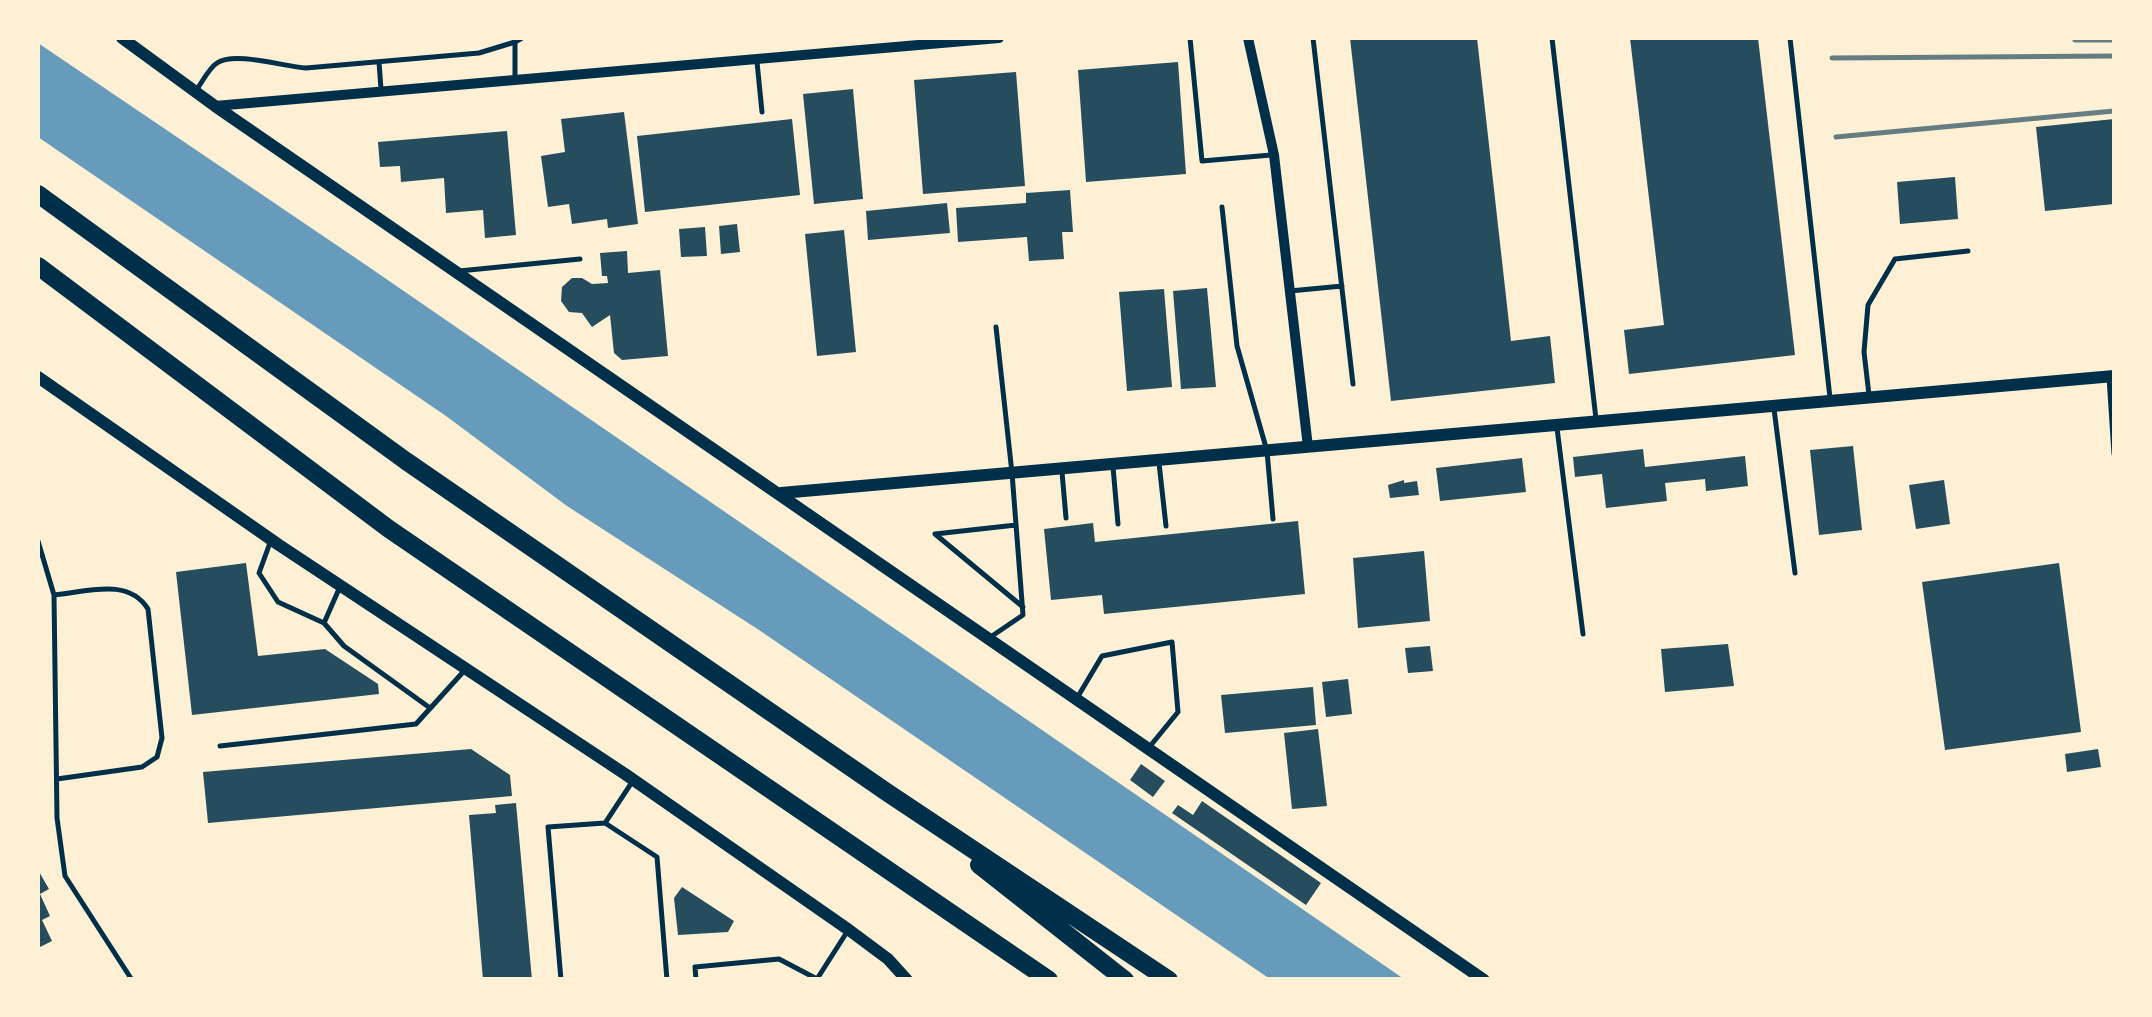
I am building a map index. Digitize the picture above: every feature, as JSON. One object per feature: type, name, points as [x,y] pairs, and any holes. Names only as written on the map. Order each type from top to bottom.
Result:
[{"type":"highway","points":[[38,194],[406,461],[888,793],[1169,980]]},
{"type":"highway","points":[[38,266],[389,529],[1049,980]]},
{"type":"highway","points":[[888,793],[1126,980]]},
{"type":"street","points":[[122,38],[1484,980]]},
{"type":"street","points":[[216,106],[1000,38]]},
{"type":"street","points":[[1248,38],[1274,155],[1308,447]]},
{"type":"street","points":[[781,494],[2112,376]]},
{"type":"street","points":[[38,377],[271,540],[634,780],[849,930],[888,959],[907,980]]},
{"type":"lane","points":[[1190,38],[1202,161],[1274,155]]},
{"type":"lane","points":[[1313,38],[1353,384]]},
{"type":"lane","points":[[1552,38],[1596,422]]},
{"type":"lane","points":[[1790,38],[1830,401]]},
{"type":"lane","points":[[195,92],[216,63],[226,60],[261,60],[281,67],[306,68],[480,53],[518,40],[515,80]]},
{"type":"lane","points":[[756,59],[762,112]]},
{"type":"lane","points":[[379,62],[381,92]]},
{"type":"lane","points":[[1222,207],[1237,346],[1267,451],[1273,519]]},
{"type":"lane","points":[[1870,398],[1864,352],[1868,306],[1896,259],[1968,251]]},
{"type":"lane","points":[[456,271],[580,258]]},
{"type":"lane","points":[[1290,292],[1342,286]]},
{"type":"lane","points":[[990,638],[1023,615],[996,327]]},
{"type":"lane","points":[[2112,376],[2114,454]]},
{"type":"lane","points":[[1774,406],[1795,573]]},
{"type":"lane","points":[[1556,425],[1583,634]]},
{"type":"lane","points":[[1159,460],[1166,526]]},
{"type":"lane","points":[[1113,464],[1118,524]]},
{"type":"lane","points":[[1062,468],[1066,518]]},
{"type":"lane","points":[[1016,525],[935,534],[1022,608]]},
{"type":"lane","points":[[271,540],[260,574],[278,602],[324,622],[344,646],[430,708]]},
{"type":"lane","points":[[38,542],[54,595],[56,818],[65,876],[132,980]]},
{"type":"lane","points":[[324,622],[340,586]]},
{"type":"lane","points":[[54,595],[126,588],[142,598],[148,608],[162,738],[157,757],[142,767],[58,780]]},
{"type":"lane","points":[[1077,698],[1102,656],[1172,642],[1178,712],[1149,748]]},
{"type":"lane","points":[[220,746],[416,724],[466,668]]},
{"type":"lane","points":[[605,823],[634,780]]},
{"type":"lane","points":[[561,980],[548,827],[605,823],[657,857],[667,980]]},
{"type":"lane","points":[[696,980],[695,966],[779,958],[817,980],[849,930]]},
{"type":"water","points":[[38,43],[1404,979],[1270,979],[759,630],[567,506],[446,416],[38,137]]},
{"type":"building","points":[[1350,38],[1477,38],[1511,341],[1550,336],[1555,383],[1391,401]]},
{"type":"building","points":[[1630,38],[1758,38],[1795,355],[1629,374],[1624,330],[1664,325]]},
{"type":"building","points":[[1178,62],[1186,174],[1086,182],[1078,70]]},
{"type":"building","points":[[1016,72],[1025,186],[923,194],[914,80]]},
{"type":"building","points":[[853,89],[863,199],[814,204],[803,94]]},
{"type":"building","points":[[624,112],[638,224],[608,228],[607,219],[572,224],[569,204],[548,207],[541,156],[565,152],[561,119]]},
{"type":"building","points":[[792,119],[800,195],[645,212],[637,136]]},
{"type":"building","points":[[2114,119],[2114,204],[2045,211],[2036,127]]},
{"type":"building","points":[[507,131],[516,235],[485,238],[483,210],[446,213],[444,178],[401,182],[400,166],[380,167],[378,142]]},
{"type":"building","points":[[1955,177],[1958,219],[1900,224],[1897,182]]},
{"type":"building","points":[[1070,190],[1073,232],[1062,232],[1064,259],[1029,261],[1027,237],[958,242],[956,208],[1026,203],[1026,193]]},
{"type":"building","points":[[947,203],[950,233],[868,240],[866,211]]},
{"type":"building","points":[[737,224],[740,252],[721,254],[719,226]]},
{"type":"building","points":[[705,227],[707,256],[681,257],[679,229]]},
{"type":"building","points":[[844,230],[856,352],[817,356],[805,234]]},
{"type":"building","points":[[627,251],[628,273],[660,270],[668,356],[622,360],[614,353],[610,315],[592,327],[582,313],[569,312],[561,301],[562,287],[572,278],[592,284],[608,283],[607,276],[602,276],[600,253]]},
{"type":"building","points":[[1207,288],[1216,387],[1181,389],[1173,291]]},
{"type":"building","points":[[1164,289],[1172,387],[1127,391],[1119,292]]},
{"type":"building","points":[[1853,446],[1862,530],[1819,535],[1810,450]]},
{"type":"building","points":[[1643,449],[1645,467],[1745,456],[1748,486],[1706,491],[1705,479],[1665,483],[1667,501],[1606,508],[1602,474],[1575,477],[1573,457]]},
{"type":"building","points":[[1522,458],[1526,492],[1440,501],[1436,468]]},
{"type":"building","points":[[1944,480],[1950,524],[1916,529],[1909,485]]},
{"type":"building","points":[[1417,481],[1419,495],[1390,498],[1388,485]]},
{"type":"building","points":[[1298,521],[1305,594],[1104,614],[1102,595],[1051,600],[1044,529],[1093,523],[1095,542]]},
{"type":"building","points":[[1424,551],[1430,621],[1358,628],[1353,558]]},
{"type":"building","points":[[246,563],[258,656],[325,649],[378,684],[379,694],[192,715],[176,572]]},
{"type":"building","points":[[2059,563],[2081,732],[1945,750],[1922,582]]},
{"type":"building","points":[[1728,644],[1734,686],[1665,692],[1661,649]]},
{"type":"building","points":[[1430,646],[1433,671],[1408,673],[1405,648]]},
{"type":"building","points":[[1348,679],[1352,714],[1326,717],[1322,682]]},
{"type":"building","points":[[1313,687],[1316,725],[1225,733],[1221,695]]},
{"type":"building","points":[[1318,729],[1327,806],[1292,809],[1284,733]]},
{"type":"building","points":[[471,749],[510,775],[512,796],[208,823],[203,772]]},
{"type":"building","points":[[2098,749],[2101,767],[2067,772],[2065,754]]},
{"type":"building","points":[[1141,764],[1165,781],[1153,797],[1130,780]]},
{"type":"building","points":[[1202,801],[1321,883],[1306,905],[1172,813],[1178,805],[1193,815]]},
{"type":"building","points":[[516,803],[532,980],[483,980],[469,815],[496,813],[495,805]]},
{"type":"building","points":[[38,870],[49,889],[40,894],[50,916],[42,920],[52,941],[38,948]]},
{"type":"building","points":[[682,887],[734,921],[728,932],[678,935],[674,898]]},
{"type":"railway","points":[[2075,40],[2114,40]]},
{"type":"railway","points":[[1832,58],[2114,56]]},
{"type":"railway","points":[[1836,137],[2114,111]]}]
